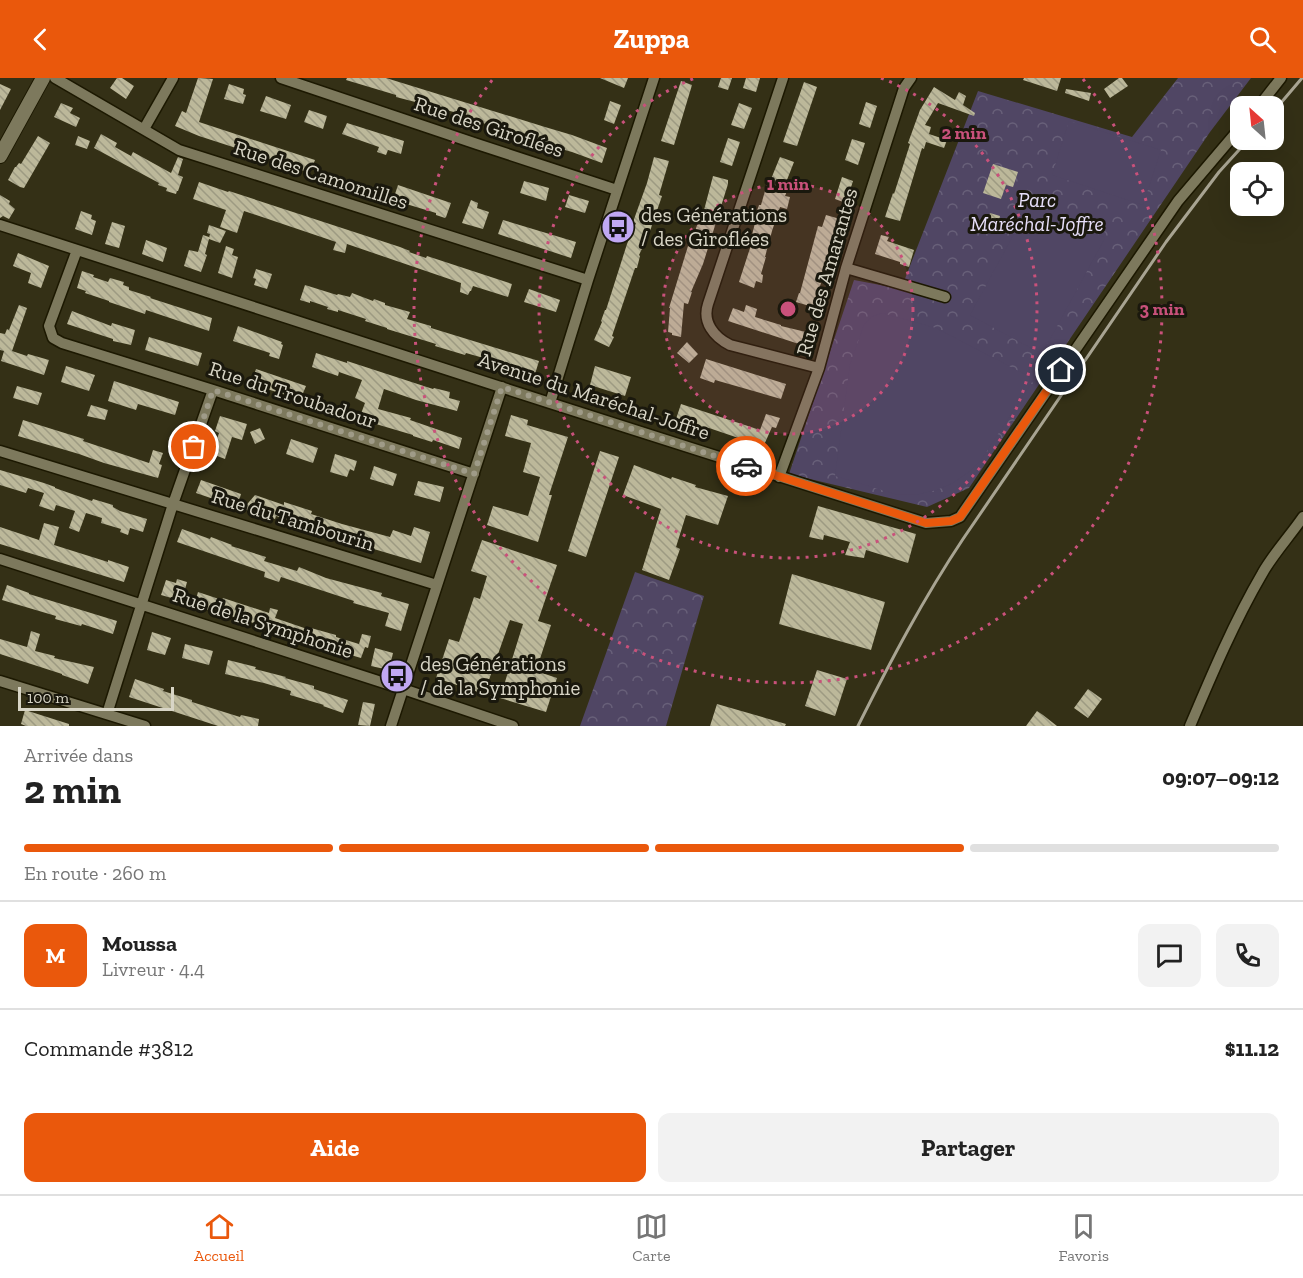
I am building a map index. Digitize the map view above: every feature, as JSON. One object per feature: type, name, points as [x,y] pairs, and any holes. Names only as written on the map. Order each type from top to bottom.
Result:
[{"type":"street","points":[[0,156],[43,78]]},
{"type":"street","name":"Rue des Camomilles","points":[[55,78],[179,150],[588,280]]},
{"type":"street","points":[[144,129],[173,78]]},
{"type":"street","name":"Rue des Giroflées","points":[[281,78],[617,190]]},
{"type":"street","points":[[550,403],[654,78]]},
{"type":"street","points":[[783,78],[708,304],[706,317],[712,332],[723,342],[819,368]]},
{"type":"street","name":"Rue des Amarantes","points":[[779,477],[819,368],[846,268],[904,88],[912,78]]},
{"type":"street","points":[[1267,96],[1281,78]]},
{"type":"street","name":"Avenue du Maréchal-Joffre","points":[[0,225],[926,523],[951,521],[960,517],[1178,201],[1230,140]]},
{"type":"street","name":"Rue du Troubadour","points":[[77,250],[50,326],[53,338],[62,343],[474,474]]},
{"type":"street","points":[[846,268],[945,297]]},
{"type":"street","points":[[391,726],[502,387]]},
{"type":"street","points":[[107,714],[173,504],[213,390]]},
{"type":"street","name":"Rue du Tambourin","points":[[0,451],[437,585]]},
{"type":"street","points":[[1190,726],[1217,663],[1263,571],[1303,517]]},
{"type":"street","name":"Rue de la Symphonie","points":[[0,559],[513,726]]},
{"type":"street","points":[[0,681],[145,726]]},
{"type":"green space","name":"Parc Maréchal-Joffre","points":[[1178,78],[1251,78],[1237,96],[1230,96],[1230,106],[969,488],[927,507],[789,474],[854,280],[901,289],[978,91],[1132,137]]},
{"type":"green space","points":[[1069,121],[1161,150],[1143,205],[1052,175]]},
{"type":"green space","points":[[1033,199],[1105,238],[1042,354],[970,315]]},
{"type":"green space","points":[[882,313],[936,328],[1034,379],[981,460],[953,483],[937,490],[915,495],[895,494],[835,476],[850,364],[864,325],[871,317]]},
{"type":"green space","points":[[635,572],[704,596],[666,726],[580,726]]},
{"type":"building","points":[[117,78],[122,78],[134,86],[126,99],[110,88]]},
{"type":"building","points":[[198,78],[213,79],[199,122],[315,160],[310,173],[175,126],[182,111],[186,113]]},
{"type":"building","points":[[347,78],[386,78],[572,135],[607,148],[602,163],[505,131],[472,119],[473,117],[396,97],[396,95],[346,80]]},
{"type":"building","points":[[600,78],[628,78],[624,88]]},
{"type":"building","points":[[721,78],[732,78],[728,90],[718,87]]},
{"type":"building","points":[[746,78],[760,78],[756,92],[743,88]]},
{"type":"building","points":[[1024,78],[1061,78],[1057,91],[1023,80]]},
{"type":"building","points":[[1122,78],[1128,86],[1110,98],[1104,89]]},
{"type":"building","points":[[681,81],[692,85],[674,145],[661,141]]},
{"type":"building","points":[[804,82],[817,87],[797,146],[783,142]]},
{"type":"building","points":[[0,84],[11,89],[0,110]]},
{"type":"building","points":[[229,84],[244,89],[243,94],[246,95],[243,104],[224,99]]},
{"type":"building","points":[[934,87],[955,100],[959,92],[966,96],[963,105],[975,113],[974,116],[938,103],[925,125],[931,127],[929,134],[947,140],[944,148],[926,142],[924,149],[922,148],[900,221],[885,217],[920,110]]},
{"type":"building","points":[[1066,89],[1091,93],[1089,101],[1065,93]]},
{"type":"building","points":[[266,96],[291,105],[286,119],[260,111]]},
{"type":"building","points":[[610,101],[621,105],[614,124],[604,120]]},
{"type":"building","points":[[866,102],[877,106],[870,128],[859,124]]},
{"type":"building","points":[[61,103],[73,108],[70,113],[80,118],[76,127],[54,117]]},
{"type":"building","points":[[739,103],[752,108],[744,129],[731,125]]},
{"type":"building","points":[[309,110],[327,116],[323,129],[304,122]]},
{"type":"building","points":[[347,123],[404,141],[401,154],[388,150],[386,155],[377,152],[379,147],[342,134]]},
{"type":"building","points":[[101,134],[117,143],[115,147],[131,156],[133,152],[171,173],[178,157],[183,159],[178,175],[183,177],[176,194],[166,191],[167,188],[158,185],[159,183],[94,148]]},
{"type":"building","points":[[38,136],[50,143],[24,188],[20,187],[8,180]]},
{"type":"building","points":[[78,136],[90,141],[87,149],[75,145]]},
{"type":"building","points":[[728,138],[740,142],[732,166],[720,162]]},
{"type":"building","points":[[852,139],[865,143],[858,165],[845,160]]},
{"type":"building","points":[[654,157],[669,161],[659,195],[662,196],[639,255],[637,268],[635,268],[609,347],[594,340],[636,223],[633,222]]},
{"type":"building","points":[[780,157],[794,162],[783,190],[787,191],[785,196],[790,197],[787,209],[780,207],[765,257],[761,274],[763,275],[762,283],[756,281],[754,288],[739,282],[753,239],[751,239],[756,219],[754,219],[765,191],[769,192],[773,180],[771,179]]},
{"type":"building","points":[[993,164],[1018,172],[1013,187],[1006,185],[1001,199],[983,193]]},
{"type":"building","points":[[713,176],[728,180],[728,184],[703,264],[688,304],[684,303],[681,337],[672,335],[668,332],[669,308],[688,246],[690,247],[701,213],[703,214]]},
{"type":"building","points":[[842,177],[853,181],[846,203],[835,199]]},
{"type":"building","points":[[524,181],[549,188],[546,201],[520,193]]},
{"type":"building","points":[[199,182],[400,247],[426,258],[427,256],[512,284],[508,297],[473,286],[468,295],[460,292],[461,283],[347,244],[345,253],[333,250],[336,242],[244,211],[237,233],[220,227],[226,210],[193,199]]},
{"type":"building","points":[[398,185],[451,203],[446,217],[393,200]]},
{"type":"building","points":[[0,195],[10,201],[9,204],[15,209],[9,219],[3,216],[0,218]]},
{"type":"building","points":[[569,195],[589,201],[585,213],[565,207]]},
{"type":"building","points":[[471,200],[478,203],[477,208],[489,212],[483,229],[462,223]]},
{"type":"building","points":[[81,211],[92,215],[91,219],[96,221],[92,235],[75,229]]},
{"type":"building","points":[[990,213],[1000,216],[997,228],[986,225]]},
{"type":"building","points":[[826,215],[840,219],[828,254],[831,266],[825,265],[818,282],[821,283],[813,307],[796,302],[818,226],[822,227]]},
{"type":"building","points":[[503,220],[576,242],[571,258],[498,234]]},
{"type":"building","points":[[112,222],[125,226],[119,248],[105,244]]},
{"type":"building","points":[[209,225],[226,231],[220,243],[209,239],[205,254],[207,255],[201,272],[184,266],[189,250],[198,252],[203,235],[209,238],[210,234],[207,233]]},
{"type":"building","points":[[881,235],[889,237],[887,241],[914,250],[909,267],[875,254]]},
{"type":"building","points":[[146,240],[167,248],[163,262],[142,254]]},
{"type":"building","points":[[226,246],[234,249],[232,255],[238,257],[232,278],[218,273]]},
{"type":"building","points":[[18,253],[49,266],[41,288],[28,283],[31,273],[13,266]]},
{"type":"building","points":[[256,269],[272,274],[267,289],[254,285],[256,279],[253,278]]},
{"type":"building","points":[[82,271],[108,282],[110,278],[124,282],[123,285],[129,287],[129,290],[212,318],[209,331],[146,310],[145,314],[85,293],[86,291],[77,288]]},
{"type":"building","points":[[305,285],[337,295],[350,297],[352,293],[373,301],[374,299],[385,305],[410,312],[407,319],[539,361],[535,374],[435,346],[436,344],[365,321],[366,319],[327,309],[328,307],[310,301],[310,303],[300,300]]},
{"type":"building","points":[[529,289],[560,300],[556,312],[524,302]]},
{"type":"building","points":[[19,305],[27,308],[12,351],[49,360],[44,375],[1,361],[4,351],[0,350],[0,333],[5,334],[7,329],[9,330]]},
{"type":"building","points":[[746,305],[757,309],[755,317],[806,332],[802,345],[728,321],[733,308],[744,312]]},
{"type":"building","points":[[72,311],[111,326],[112,323],[135,330],[131,345],[113,341],[113,339],[67,324]]},
{"type":"building","points":[[238,326],[282,342],[279,359],[269,356],[270,353],[233,341]]},
{"type":"building","points":[[149,337],[202,353],[198,366],[145,350]]},
{"type":"building","points":[[687,342],[698,354],[689,363],[677,353]]},
{"type":"building","points":[[316,353],[433,389],[450,392],[449,398],[460,401],[457,411],[384,389],[378,409],[411,418],[410,420],[462,438],[459,449],[359,419],[365,403],[355,398],[362,380],[339,372],[338,376],[312,367]]},
{"type":"building","points":[[706,359],[786,384],[781,399],[715,380],[714,383],[700,378]]},
{"type":"building","points":[[66,366],[95,375],[89,391],[61,382]]},
{"type":"building","points":[[595,366],[631,377],[625,396],[590,385]]},
{"type":"building","points":[[256,369],[306,386],[301,398],[251,384]]},
{"type":"building","points":[[114,381],[179,402],[175,415],[138,404],[136,410],[108,401]]},
{"type":"building","points":[[17,386],[42,393],[38,405],[13,398]]},
{"type":"building","points":[[681,404],[760,430],[766,414],[780,418],[776,428],[772,427],[759,454],[759,445],[676,419]]},
{"type":"building","points":[[91,405],[108,410],[105,420],[87,416]]},
{"type":"building","points":[[511,415],[528,420],[527,425],[568,437],[549,495],[552,495],[538,542],[487,525],[493,506],[528,516],[540,477],[523,472],[531,443],[505,436]]},
{"type":"building","points":[[220,416],[247,424],[242,440],[232,437],[225,459],[212,454],[219,433],[215,431]]},
{"type":"building","points":[[23,420],[149,463],[153,450],[163,453],[158,478],[18,436]]},
{"type":"building","points":[[260,428],[265,439],[255,444],[250,432]]},
{"type":"building","points":[[291,439],[318,448],[313,463],[286,454]]},
{"type":"building","points":[[600,451],[619,457],[586,557],[568,551]]},
{"type":"building","points":[[335,454],[357,461],[354,471],[350,469],[347,477],[330,472]]},
{"type":"building","points":[[634,465],[728,496],[718,525],[686,515],[676,547],[680,549],[669,580],[642,570],[661,509],[623,495]]},
{"type":"building","points":[[374,466],[397,474],[393,486],[370,479]]},
{"type":"building","points":[[0,470],[92,501],[93,499],[113,505],[120,511],[147,519],[143,532],[130,528],[128,535],[120,532],[121,529],[101,523],[102,518],[86,513],[79,532],[69,528],[75,511],[56,505],[54,511],[39,506],[44,493],[28,488],[26,493],[0,485]]},
{"type":"building","points":[[201,480],[241,494],[237,507],[196,493]]},
{"type":"building","points":[[418,481],[444,487],[440,502],[414,495]]},
{"type":"building","points":[[255,495],[284,505],[284,502],[312,511],[311,514],[390,537],[393,530],[411,536],[414,527],[430,532],[421,563],[276,516],[275,519],[243,509]]},
{"type":"building","points":[[818,506],[916,534],[908,563],[866,550],[864,558],[845,555],[850,542],[824,535],[823,540],[809,537]]},
{"type":"building","points":[[44,523],[59,527],[54,545],[129,567],[124,582],[0,544],[0,527],[39,540]]},
{"type":"building","points":[[182,529],[266,557],[264,561],[297,571],[299,567],[326,578],[382,593],[381,596],[409,604],[401,631],[385,626],[389,613],[353,603],[354,601],[281,577],[279,582],[264,577],[265,572],[177,542]]},
{"type":"building","points":[[482,540],[557,565],[538,621],[551,625],[536,671],[557,678],[546,712],[500,698],[523,624],[510,620],[484,694],[436,678],[449,639],[459,642],[474,597],[480,599],[487,576],[471,571]]},
{"type":"building","points":[[792,574],[885,602],[871,650],[779,624]]},
{"type":"building","points":[[177,579],[187,582],[182,601],[161,595],[166,580],[176,583]]},
{"type":"building","points":[[7,585],[117,621],[113,634],[82,624],[81,626],[55,619],[56,616],[2,600]]},
{"type":"building","points":[[198,592],[269,613],[270,608],[278,610],[275,618],[359,644],[362,634],[371,636],[368,648],[365,647],[361,658],[194,606]]},
{"type":"building","points":[[31,631],[40,634],[35,651],[94,667],[88,684],[0,654],[0,639],[27,647]]},
{"type":"building","points":[[152,632],[171,638],[165,655],[147,650]]},
{"type":"building","points":[[185,644],[213,651],[209,665],[182,658]]},
{"type":"building","points":[[375,648],[393,653],[389,670],[371,666]]},
{"type":"building","points":[[228,660],[314,686],[314,689],[348,700],[343,713],[290,695],[291,691],[225,674]]},
{"type":"building","points":[[817,670],[847,679],[835,716],[805,706]]},
{"type":"building","points":[[135,679],[192,700],[192,702],[240,717],[241,715],[259,719],[258,726],[218,726],[129,697]]},
{"type":"building","points":[[1088,689],[1102,699],[1088,718],[1074,708]]},
{"type":"building","points":[[363,702],[375,704],[370,726],[358,725]]},
{"type":"building","points":[[717,704],[786,724],[785,726],[710,726]]},
{"type":"building","points":[[25,710],[69,724],[69,726],[26,726],[21,724]]},
{"type":"building","points":[[1037,711],[1043,715],[1057,726],[1026,726]]},
{"type":"railway","points":[[1284,99],[1302,78]]},
{"type":"railway","points":[[858,726],[908,631],[963,539],[1166,242],[1219,172],[1239,150]]},
{"type":"way so far","points":[[194,447],[213,390],[474,474],[502,387],[746,466]]},
{"type":"place","name":"des Générations / des Giroflées","points":[[618,227]]},
{"type":"place","name":"des Générations / de la Symphonie","points":[[397,676]]},
{"type":"route","points":[[746,466],[926,523],[951,521],[960,517],[1061,370]]}]
